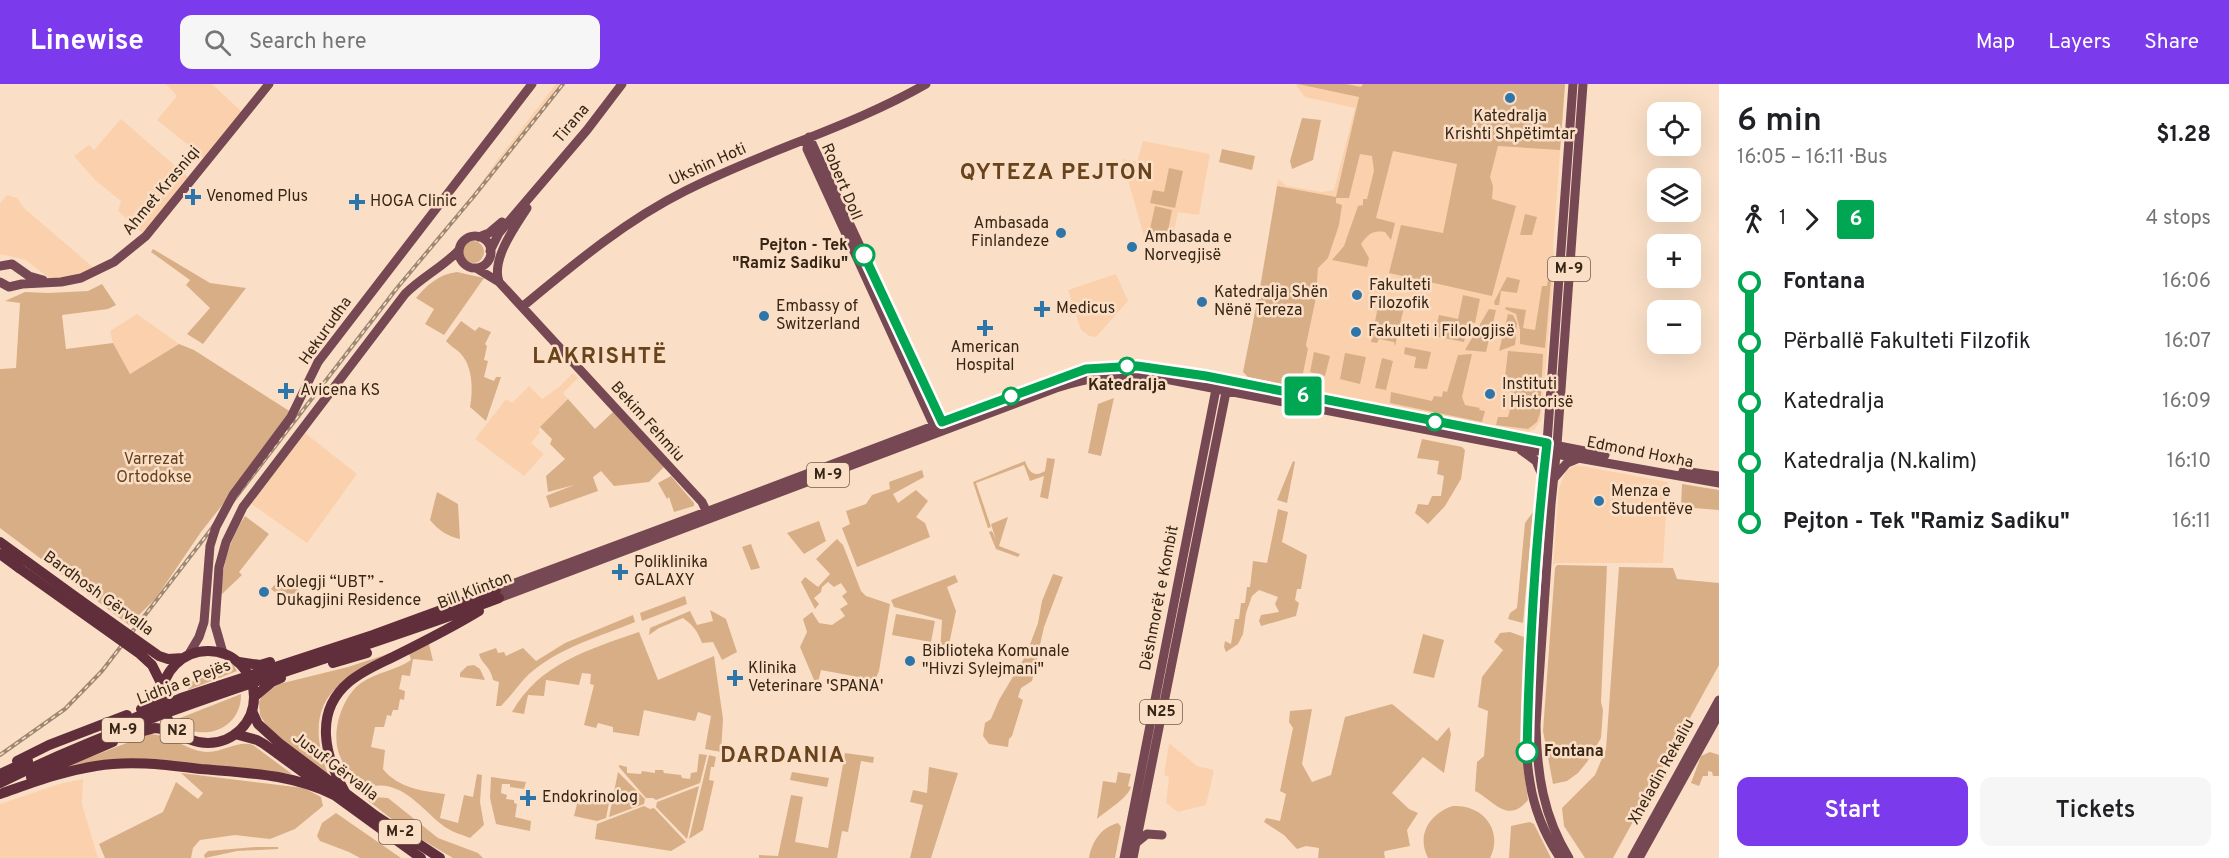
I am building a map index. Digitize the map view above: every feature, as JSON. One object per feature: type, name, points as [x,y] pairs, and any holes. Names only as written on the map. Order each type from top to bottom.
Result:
[{"type":"highway","name":"Bardhosh Gërvalla","points":[[0,542],[159,656],[168,659],[186,656]]},
{"type":"highway","name":"Bardhosh Gërvalla","points":[[0,555],[140,654],[152,665],[162,690]]},
{"type":"highway","points":[[239,662],[260,665],[392,621],[498,594]]},
{"type":"highway","points":[[254,697],[278,679],[400,642],[456,621],[498,594]]},
{"type":"highway","points":[[339,795],[327,750],[327,721],[337,694],[358,675],[455,625],[498,594]]},
{"type":"highway","name":"Bill Klinton","points":[[248,679],[498,594]]},
{"type":"highway","points":[[0,773],[16,761],[50,745],[137,711],[156,700],[170,670],[186,656],[209,650],[224,653],[239,662],[248,672],[253,684],[252,711],[242,728],[235,734]]},
{"type":"highway","name":"Lidhja e Pejës","points":[[0,773],[181,698],[248,679]]},
{"type":"highway","name":"Lidhja e Pejës","points":[[0,783],[248,679]]},
{"type":"highway","name":"N2","points":[[162,690],[165,713],[177,730],[187,738],[205,742],[224,740],[235,734]]},
{"type":"highway","name":"Jusuf Gërvalla","points":[[252,711],[258,724],[267,734],[339,795]]},
{"type":"highway","points":[[0,789],[146,729],[177,730]]},
{"type":"highway","name":"Jusuf Gërvalla","points":[[235,734],[258,740],[339,795],[440,858]]},
{"type":"highway","points":[[0,794],[98,765],[143,764],[279,776],[339,795]]},
{"type":"highway","name":"Jusuf Gërvalla","points":[[359,807],[421,858]]},
{"type":"main road","name":"Ahmet Krasniqi","points":[[0,282],[9,288],[19,284],[73,280],[114,262],[137,246],[269,84]]},
{"type":"main road","name":"Hekurudha","points":[[186,656],[200,637],[204,622],[210,546],[216,527],[233,495],[291,417],[318,362],[532,84]]},
{"type":"main road","name":"Tirana","points":[[490,254],[500,233],[595,121],[622,84]]},
{"type":"main road","name":"Ukshin Hoti","points":[[522,307],[598,245],[652,209],[700,183],[861,116],[926,84]]},
{"type":"main road","name":"M-9","points":[[1551,448],[1549,411],[1573,84]]},
{"type":"main road","name":"M-9","points":[[1551,448],[1558,420],[1583,84]]},
{"type":"main road","name":"Robert Doll","points":[[809,137],[940,427]]},
{"type":"main road","name":"Tirana","points":[[479,237],[495,229],[542,183]]},
{"type":"main road","points":[[499,282],[496,274],[497,264],[513,231],[542,183]]},
{"type":"main road","points":[[224,653],[215,625],[218,582],[226,542],[239,516],[306,423],[405,294],[448,261],[468,238],[479,237],[487,242],[490,254],[484,265],[476,268],[464,263],[459,250]]},
{"type":"main road","name":"Bekim Fehmiu","points":[[490,254],[499,282]]},
{"type":"main road","points":[[430,275],[464,263]]},
{"type":"main road","name":"Ahmet Krasniqi","points":[[2,267],[16,265],[21,271],[36,278],[54,282]]},
{"type":"main road","name":"Bekim Fehmiu","points":[[476,268],[499,282],[706,511]]},
{"type":"main road","points":[[19,284],[22,278],[21,271]]},
{"type":"main road","name":"M-9","points":[[706,511],[940,427],[1095,377],[1137,375],[1222,384],[1551,448]]},
{"type":"main road","name":"Dëshmorët e Kombit","points":[[1132,858],[1222,384]]},
{"type":"main road","name":"Dëshmorët e Kombit","points":[[1124,858],[1222,384]]},
{"type":"main road","points":[[1549,411],[1541,431],[1533,437],[1517,442],[1536,461],[1548,480],[1537,752],[1539,782],[1546,809],[1556,836],[1569,858]]},
{"type":"main road","points":[[1548,480],[1571,460],[1582,454],[1567,443],[1558,420]]},
{"type":"main road","points":[[1551,448],[1529,668],[1527,752],[1533,795],[1543,827],[1560,858]]},
{"type":"main road","name":"Edmond Hoxha","points":[[1551,448],[1719,483]]},
{"type":"main road","name":"Edmond Hoxha","points":[[1582,454],[1719,476]]},
{"type":"main road","name":"Bill Klinton","points":[[498,594],[706,511]]},
{"type":"main road","name":"Xheladin Rekaliu","points":[[1632,858],[1719,700]]},
{"type":"main road","name":"Xheladin Rekaliu","points":[[1639,858],[1719,714]]},
{"type":"main road","points":[[1135,845],[1142,836],[1147,834],[1162,835]]},
{"type":"shaded area","points":[[166,84],[212,84],[242,112],[146,236],[118,211],[121,201],[95,180],[74,156],[89,145],[94,150],[121,119],[188,177],[204,158],[157,120],[177,96]]},
{"type":"shaded area","points":[[556,84],[565,84],[473,201],[471,199],[495,163]]},
{"type":"shaded area","points":[[1295,84],[1565,84],[1553,249],[1555,262],[1541,420],[1535,429],[1528,432],[1516,431],[1300,388],[1316,298],[1318,268],[1335,198],[1277,186],[1278,179],[1287,186],[1322,192],[1334,190],[1355,108],[1305,97]]},
{"type":"shaded area","points":[[1143,141],[1210,154],[1199,215],[1178,212],[1171,245],[1145,240],[1122,159],[1137,162]]},
{"type":"shaded area","points":[[7,195],[17,198],[24,208],[95,269],[127,254],[81,278],[54,282],[26,260],[0,254],[0,203]]},
{"type":"shaded area","points":[[1116,274],[1128,301],[1096,337],[1089,336],[1081,330],[1068,290]]},
{"type":"shaded area","points":[[137,314],[179,344],[130,374],[113,343],[110,331]]},
{"type":"shaded area","points":[[573,373],[578,378],[563,393],[568,399],[538,430],[540,432],[531,443],[544,454],[524,476],[475,439],[506,399],[512,403],[529,386],[542,399]]},
{"type":"shaded area","points":[[305,433],[357,474],[307,543],[250,503]]},
{"type":"shaded area","points":[[1576,465],[1668,482],[1663,563],[1556,563],[1553,565],[1559,488],[1566,471]]},
{"type":"shaded area","points":[[1169,743],[1197,766],[1214,770],[1206,805],[1178,812],[1166,803],[1169,777],[1164,775]]},
{"type":"shaded area","points":[[83,779],[82,804],[98,858],[0,858],[0,804],[59,784]]},
{"type":"green space","points":[[1298,84],[1346,84],[1361,87],[1363,84],[1565,84],[1560,150],[1498,146],[1490,177],[1493,186],[1492,199],[1516,206],[1492,296],[1389,273],[1401,225],[1443,233],[1457,164],[1393,151],[1376,218],[1395,223],[1391,240],[1385,232],[1374,232],[1366,238],[1361,244],[1369,258],[1367,267],[1332,260],[1344,246],[1358,206],[1363,205],[1363,199],[1367,199],[1374,171],[1372,156],[1360,154],[1349,198],[1336,198],[1336,203],[1342,205],[1339,225],[1328,258],[1318,268],[1316,298],[1300,388],[1248,377],[1243,372],[1277,186],[1336,197],[1359,97]]},
{"type":"green space","points":[[1302,118],[1321,120],[1313,160],[1292,169],[1290,161]]},
{"type":"green space","points":[[1222,149],[1255,156],[1252,170],[1219,162]]},
{"type":"green space","points":[[1169,168],[1183,171],[1175,208],[1150,203],[1153,190],[1164,192]]},
{"type":"green space","points":[[1155,206],[1172,210],[1166,241],[1148,238]]},
{"type":"green space","points":[[1525,214],[1537,217],[1532,235],[1520,235]]},
{"type":"green space","points":[[473,241],[481,244],[484,252],[481,260],[473,263],[465,260],[462,252],[465,244]]},
{"type":"green space","points":[[153,249],[210,283],[246,288],[203,344],[187,334],[210,308],[186,285],[190,280],[151,252]]},
{"type":"green space","points":[[1550,268],[1552,269],[1545,348],[1520,344],[1520,330],[1516,314],[1505,309],[1506,307],[1526,310],[1523,328],[1535,330],[1542,286],[1547,286]]},
{"type":"green space","points":[[457,272],[484,278],[444,335],[425,324],[434,309],[416,298],[434,281]]},
{"type":"green space","points":[[1507,277],[1520,280],[1517,293],[1501,291],[1499,305],[1495,305],[1494,302]]},
{"type":"green space","name":"Varrezat Ortodokse","points":[[102,284],[116,305],[108,309],[62,315],[66,349],[113,343],[130,374],[179,344],[194,350],[294,414],[201,532],[156,598],[129,625],[0,528],[0,369],[16,368],[20,303],[5,301],[25,292],[88,291]]},
{"type":"green space","points":[[1463,295],[1480,299],[1475,323],[1468,322],[1464,342],[1434,336],[1439,315],[1458,319]]},
{"type":"green space","points":[[1380,296],[1405,303],[1395,346],[1394,342],[1379,339],[1377,343],[1371,342]]},
{"type":"green space","points":[[1489,309],[1496,310],[1486,352],[1465,350]]},
{"type":"green space","points":[[1508,314],[1513,315],[1517,323],[1515,345],[1499,351]]},
{"type":"green space","points":[[461,321],[475,331],[479,327],[491,332],[485,344],[487,346],[484,360],[488,361],[484,377],[494,381],[496,377],[501,377],[486,421],[470,407],[471,379],[465,359],[446,341]]},
{"type":"green space","points":[[1405,347],[1431,352],[1427,369],[1414,368],[1416,357],[1404,354]]},
{"type":"green space","points":[[1508,351],[1543,354],[1540,413],[1537,422],[1528,429],[1496,425],[1498,417],[1508,417],[1513,398],[1512,393],[1504,385]]},
{"type":"green space","points":[[1314,352],[1330,356],[1325,376],[1310,372]]},
{"type":"green space","points":[[1345,353],[1366,357],[1360,384],[1340,379]]},
{"type":"green space","points":[[1472,354],[1462,397],[1465,405],[1485,411],[1482,422],[1390,403],[1391,392],[1432,401],[1434,396],[1442,397],[1443,391],[1447,392],[1458,355]]},
{"type":"green space","points":[[1382,358],[1393,361],[1386,390],[1375,388]]},
{"type":"green space","points":[[1114,398],[1101,456],[1088,453],[1098,404]]},
{"type":"green space","points":[[568,399],[595,429],[613,412],[664,467],[649,482],[614,486],[601,471],[593,477],[598,491],[550,508],[546,496],[574,485],[548,492],[546,476],[565,459],[550,444],[552,439],[540,427]]},
{"type":"green space","points":[[1422,439],[1462,447],[1465,450],[1461,479],[1445,506],[1428,524],[1415,513],[1418,504],[1428,505],[1432,496],[1441,496],[1444,476],[1437,474],[1439,461],[1417,458]]},
{"type":"green space","points":[[1047,458],[1055,459],[1048,499],[1040,497],[1044,476],[1030,481],[1024,465],[976,483],[991,527],[988,528],[973,482],[1025,461],[1032,473],[1038,474],[1045,471]]},
{"type":"green space","points":[[1293,461],[1295,462],[1287,503],[1277,500]]},
{"type":"green space","points":[[922,470],[924,477],[893,494],[898,503],[916,490],[928,501],[916,517],[925,523],[930,537],[857,567],[842,528],[850,524],[846,511],[866,504],[872,495],[890,489],[889,482]]},
{"type":"green space","points":[[671,476],[694,503],[694,506],[674,512],[669,497],[667,499],[658,483]]},
{"type":"green space","points":[[1682,484],[1719,490],[1719,510],[1681,507]]},
{"type":"green space","points":[[437,492],[458,504],[460,539],[443,532],[430,520]]},
{"type":"green space","points":[[1278,509],[1288,512],[1282,542],[1307,555],[1301,589],[1297,589],[1295,600],[1299,603],[1296,616],[1261,626],[1259,621],[1261,615],[1279,612],[1275,604],[1278,597],[1259,590],[1252,596],[1246,613],[1243,634],[1238,644],[1226,652],[1225,641],[1231,644],[1235,619],[1239,619],[1241,603],[1245,603],[1247,587],[1250,587],[1253,561],[1267,563]]},
{"type":"green space","points":[[1533,512],[1523,623],[1508,619],[1510,613],[1517,608],[1525,523]]},
{"type":"green space","points":[[245,516],[269,534],[239,572],[242,575],[221,595],[227,554]]},
{"type":"green space","points":[[1008,517],[999,546],[1020,554],[1018,557],[996,549],[989,532],[992,531],[996,540],[991,524]]},
{"type":"green space","points":[[819,521],[826,541],[804,554],[787,533]]},
{"type":"green space","points":[[837,539],[843,545],[861,591],[866,596],[890,604],[876,678],[869,679],[821,670],[817,687],[800,647],[807,632],[803,619],[812,612],[819,623],[832,625],[845,616],[840,609],[848,604],[842,596],[847,592],[841,583],[834,587],[828,582],[814,598],[819,604],[815,609],[801,582],[805,577],[818,587],[830,574],[816,559]]},
{"type":"green space","points":[[751,544],[760,568],[751,570],[742,547]]},
{"type":"green space","points":[[1557,565],[1607,566],[1601,738],[1578,773],[1567,781],[1553,784],[1543,731]]},
{"type":"green space","points":[[1619,567],[1673,568],[1677,579],[1719,583],[1719,665],[1613,858],[1585,858],[1564,826],[1562,808],[1595,775],[1606,749]]},
{"type":"green space","points":[[1053,574],[1063,577],[1044,627],[1032,681],[1021,688],[1018,697],[1023,700],[1008,747],[989,744],[983,736],[985,723],[991,719],[999,700],[1026,655],[1038,623],[1042,601]]},
{"type":"green space","points":[[955,575],[958,582],[947,587],[956,611],[947,654],[940,652],[942,620],[894,607],[891,600]]},
{"type":"green space","points":[[279,580],[286,586],[290,582],[299,589],[290,604],[271,589]]},
{"type":"green space","points":[[685,596],[687,604],[642,621],[640,613]]},
{"type":"green space","points":[[710,610],[726,619],[737,652],[722,660],[713,642],[702,643],[695,629],[683,618],[649,635],[650,628],[690,611],[697,625],[713,621]]},
{"type":"green space","points":[[896,614],[935,621],[931,642],[892,635]]},
{"type":"green space","points":[[633,615],[635,622],[580,644],[541,665],[529,674],[501,706],[496,706],[499,682],[493,680],[479,654],[496,648],[498,653],[504,652],[506,656],[523,648],[536,661],[565,643]]},
{"type":"green space","points":[[639,632],[658,680],[714,656],[723,719],[721,752],[705,749],[711,716],[698,712],[695,721],[644,710],[639,736],[613,732],[613,727],[598,723],[596,728],[584,725],[594,685],[590,684],[591,674],[582,673],[579,685],[546,680],[544,696],[528,695],[524,714],[512,712],[536,681],[551,670],[584,652]]},
{"type":"green space","points":[[1510,632],[1527,638],[1525,775],[1528,800],[1521,807],[1507,811],[1475,791],[1477,762],[1484,756],[1488,711],[1478,707],[1482,677],[1503,650],[1494,642],[1500,633]]},
{"type":"green space","points":[[1423,634],[1444,640],[1434,678],[1413,673]]},
{"type":"green space","points":[[429,644],[433,661],[413,659],[410,676],[402,675],[399,689],[405,691],[404,700],[400,699],[398,710],[393,710],[391,716],[387,715],[384,727],[375,727],[371,747],[385,750],[383,769],[396,780],[419,790],[445,794],[440,818],[458,823],[464,795],[473,797],[477,774],[482,775],[480,802],[484,825],[470,838],[444,826],[405,793],[395,788],[373,786],[360,790],[343,764],[337,745],[337,725],[340,715],[354,689],[367,679],[411,660],[409,653]]},
{"type":"green space","points":[[394,652],[354,674],[339,685],[328,698],[321,713],[319,731],[321,752],[329,777],[269,730],[260,715],[259,702],[262,695],[279,684],[348,667]]},
{"type":"green space","points":[[233,664],[237,671],[188,690],[189,683]]},
{"type":"green space","points":[[474,665],[480,669],[485,680],[460,677],[460,673],[467,666]]},
{"type":"green space","points":[[241,694],[234,717],[227,725],[217,730],[196,732],[185,728],[175,720]]},
{"type":"green space","points":[[1392,704],[1437,741],[1449,727],[1451,734],[1444,773],[1423,757],[1392,793],[1409,809],[1418,813],[1407,830],[1410,846],[1385,851],[1385,858],[1318,858],[1319,848],[1306,846],[1297,849],[1284,835],[1264,822],[1266,818],[1280,821],[1286,794],[1280,791],[1293,728],[1289,722],[1290,711],[1312,709],[1302,764],[1312,782],[1331,775],[1345,717]]},
{"type":"green space","points":[[150,734],[208,752],[242,744],[253,745],[292,774],[147,761],[18,785]]},
{"type":"green space","points":[[1710,752],[1719,755],[1719,776],[1713,776],[1712,772],[1708,771],[1708,776],[1703,776],[1699,786],[1691,783],[1701,756]]},
{"type":"green space","points":[[845,753],[874,757],[873,763],[861,761],[848,832],[842,831],[837,858],[759,858],[759,855],[778,856],[791,795],[803,797],[795,842],[828,848]]},
{"type":"green space","points":[[699,754],[707,755],[700,783],[656,800],[646,798],[619,767],[619,765],[627,767],[627,773],[641,774],[642,771],[655,773],[655,770],[663,770],[664,773],[681,775],[682,778],[690,779],[691,773],[697,772]]},
{"type":"green space","points":[[709,755],[716,757],[714,767],[711,767],[709,780],[714,781],[703,830],[689,839]]},
{"type":"green space","points":[[929,767],[958,773],[931,858],[910,858],[923,805],[910,802],[913,790],[927,793]]},
{"type":"green space","points":[[618,772],[645,799],[644,804],[609,817]]},
{"type":"green space","points":[[792,772],[829,778],[827,787],[790,780]]},
{"type":"green space","points":[[1118,772],[1131,774],[1128,786],[1131,787],[1121,800],[1097,819],[1103,781],[1116,783]]},
{"type":"green space","points":[[181,773],[304,788],[321,797],[323,806],[295,829],[270,839],[235,835],[200,840],[193,848],[191,858],[105,858],[99,844],[163,812],[176,782],[198,799],[203,793]]},
{"type":"green space","points":[[491,777],[526,782],[524,789],[502,784],[501,793],[507,795],[506,799],[514,800],[517,804],[515,817],[531,821],[530,831],[496,824],[490,798]]},
{"type":"green space","points":[[699,786],[687,839],[656,807],[657,802]]},
{"type":"green space","points":[[580,792],[610,798],[606,818],[597,821],[574,816]]},
{"type":"green space","points":[[388,798],[438,838],[478,853],[483,858],[453,858],[407,831],[366,799]]},
{"type":"green space","points":[[644,806],[654,808],[686,842],[671,851],[595,839],[597,824]]},
{"type":"green space","points":[[1453,806],[1473,809],[1488,821],[1494,838],[1494,848],[1490,858],[1428,858],[1424,841],[1427,826],[1438,814]]},
{"type":"green space","points":[[336,813],[401,858],[360,858],[320,841],[317,836],[322,823]]},
{"type":"green space","points":[[1530,822],[1534,824],[1551,858],[1509,858],[1511,826]]},
{"type":"green space","points":[[1118,823],[1121,827],[1115,858],[1089,858],[1098,836],[1106,828]]},
{"type":"green space","points":[[278,847],[278,849],[237,851],[205,858],[204,855],[208,851]]},
{"type":"railway","points":[[0,755],[65,709],[102,671],[397,288],[563,84]]},
{"type":"bus line","name":"6","points":[[864,255],[942,422],[1086,369],[1137,366],[1206,376],[1547,443],[1540,502],[1529,668],[1527,752]]},
{"type":"place","name":"Katedralja Krishti Shpëtimtar","points":[[1510,98]]},
{"type":"place","name":"Venomed Plus","points":[[193,197]]},
{"type":"place","name":"HOGA Clinic","points":[[357,202]]},
{"type":"place","name":"Ambasada Finlandeze","points":[[1061,233]]},
{"type":"place","name":"Ambasada e Norvegjisë","points":[[1132,247]]},
{"type":"place","name":"Pejton - Tek \"Ramiz Sadiku\"","points":[[864,255]]},
{"type":"place","name":"Fakulteti Filozofik","points":[[1357,295]]},
{"type":"place","name":"Katedralja Shën Nënë Tereza","points":[[1202,302]]},
{"type":"place","name":"Medicus","points":[[1042,309]]},
{"type":"place","name":"Embassy of Switzerland","points":[[764,316]]},
{"type":"place","name":"American Hospital","points":[[985,328]]},
{"type":"place","name":"Fakulteti i Filologjisë","points":[[1356,332]]},
{"type":"place","name":"Katedralja","points":[[1127,366]]},
{"type":"place","name":"Avicena KS","points":[[286,391]]},
{"type":"place","name":"Instituti i Historisë","points":[[1490,394]]},
{"type":"place","name":"Menza e Studentëve","points":[[1599,501]]},
{"type":"place","name":"Poliklinika GALAXY","points":[[620,572]]},
{"type":"place","name":"Kolegji “UBT” - Dukagjini Residence","points":[[264,592]]},
{"type":"place","name":"Biblioteka Komunale \"Hivzi Sylejmani\"","points":[[910,661]]},
{"type":"place","name":"Klinika Veterinare 'SPANA'","points":[[735,678]]},
{"type":"place","name":"Fontana","points":[[1527,752]]},
{"type":"place","name":"Endokrinolog","points":[[528,798]]},
{"type":"district","name":"QYTEZA PEJTON","points":[[1057,173]]},
{"type":"district","name":"LAKRISHTË","points":[[600,357]]},
{"type":"district","name":"DARDANIA","points":[[783,756]]}]
